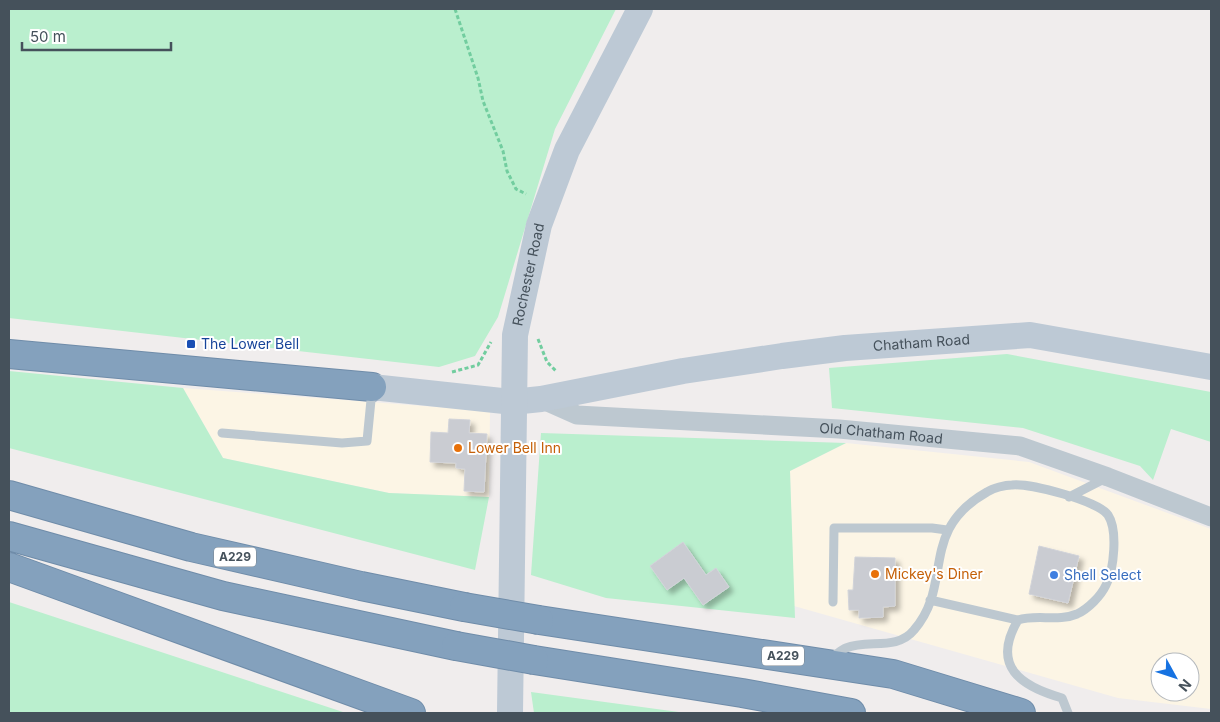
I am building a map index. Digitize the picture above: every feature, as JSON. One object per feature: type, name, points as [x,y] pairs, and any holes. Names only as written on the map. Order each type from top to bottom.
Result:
[{"type":"highway","points":[[9,354],[372,387]]},
{"type":"highway","name":"A229","points":[[9,495],[192,547],[361,586],[539,620],[893,674],[1021,713]]},
{"type":"highway","points":[[9,536],[223,596],[456,646],[851,713]]},
{"type":"highway","points":[[9,568],[412,713]]},
{"type":"street","name":"Rochester Road","points":[[510,713],[514,335],[539,225],[567,150],[640,9]]},
{"type":"street","name":"Chatham Road","points":[[372,387],[512,402],[541,399],[683,371],[845,348],[1030,335],[1211,367]]},
{"type":"street","name":"Old Chatham Road","points":[[541,399],[577,415],[839,429],[1020,446],[1108,476],[1211,517]]},
{"type":"lane","points":[[222,433],[342,443],[367,442],[372,387]]},
{"type":"lane","points":[[1069,497],[1108,476]]},
{"type":"lane","points":[[824,662],[847,648],[883,644],[902,639],[913,632],[922,619],[930,600],[947,530],[952,520],[970,503],[989,490],[1013,484],[1028,486],[1095,506],[1108,514],[1114,543],[1112,569],[1106,585],[1097,598],[1079,613],[1065,618],[1030,616],[1018,620],[930,600]]},
{"type":"lane","points":[[833,602],[834,528],[932,528],[947,530]]},
{"type":"lane","points":[[1018,620],[1010,634],[1007,653],[1014,674],[1028,685],[1062,698],[1068,713]]},
{"type":"path","points":[[455,9],[478,78],[483,101],[503,151],[507,171],[516,189],[528,196]]},
{"type":"shaded area","points":[[183,388],[490,411],[489,497],[389,493],[223,458]]},
{"type":"shaded area","points":[[846,443],[1029,462],[1211,529],[1211,709],[1152,702],[1200,702],[1200,652],[1150,652],[1150,702],[1118,698],[794,606],[790,471]]},
{"type":"green space","points":[[9,9],[616,9],[555,129],[498,317],[475,356],[439,367],[9,318]]},
{"type":"green space","points":[[1007,354],[1211,392],[1211,442],[1171,429],[1153,480],[1140,466],[1023,428],[832,408],[829,368]]},
{"type":"green space","points":[[9,371],[183,388],[223,458],[389,493],[489,497],[475,570],[9,448]]},
{"type":"green space","points":[[541,433],[846,443],[790,471],[795,618],[606,598],[531,575]],"holes":[[[683,542],[706,575],[716,568],[729,587],[703,605],[684,578],[667,590],[650,566]]]},
{"type":"green space","points":[[9,602],[346,713],[9,713]]},
{"type":"green space","points":[[531,692],[686,713],[534,713]]},
{"type":"building","name":"Lower Bell Inn","points":[[449,419],[470,420],[469,433],[487,434],[484,492],[464,491],[465,469],[456,468],[456,463],[430,462],[431,432],[448,433]]},
{"type":"building","points":[[683,542],[706,575],[716,568],[729,587],[703,605],[684,578],[667,590],[650,566]]},
{"type":"building","name":"Shell Select","points":[[1039,546],[1079,556],[1068,603],[1029,594]]},
{"type":"building","name":"Mickey's Diner","points":[[855,557],[895,558],[895,606],[883,607],[883,617],[859,618],[859,610],[849,610],[848,590],[853,590]]},
{"type":"place","name":"The Lower Bell","points":[[191,344]]},
{"type":"place","name":"Lower Bell Inn","points":[[458,448]]},
{"type":"place","name":"Mickey's Diner","points":[[875,574]]},
{"type":"place","name":"Shell Select","points":[[1054,575]]}]
